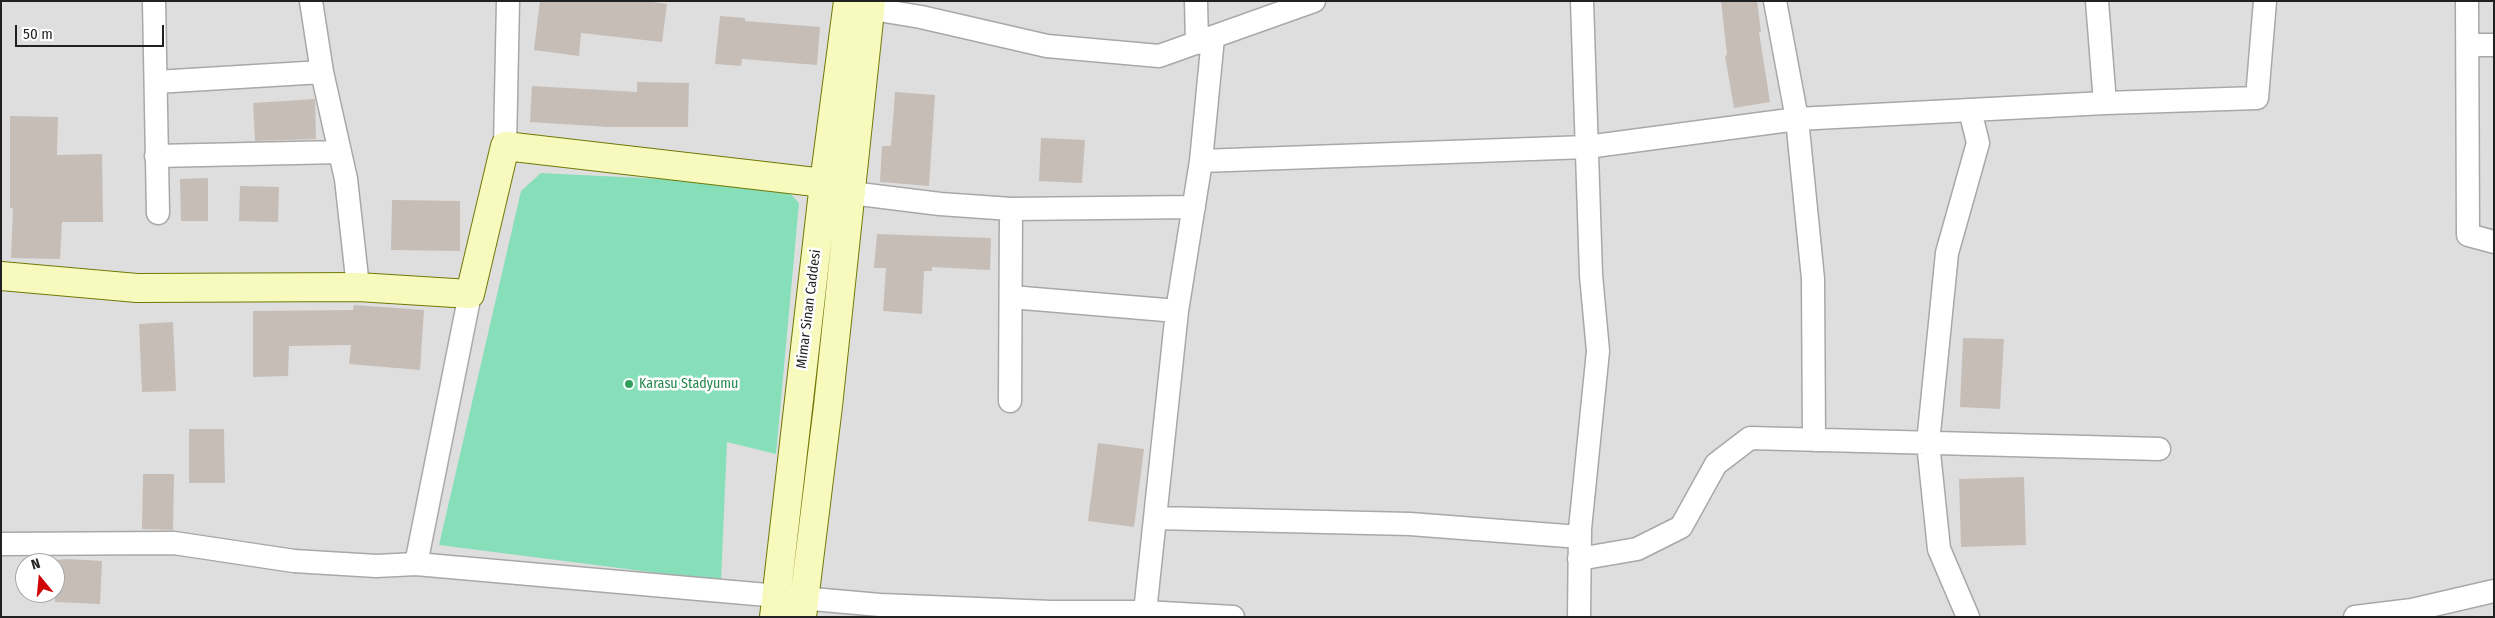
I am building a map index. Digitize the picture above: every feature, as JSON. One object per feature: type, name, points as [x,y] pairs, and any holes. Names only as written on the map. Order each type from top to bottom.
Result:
[{"type":"main road","name":"Mimar Sinan Caddesi","points":[[775,607],[824,183],[859,4]]},
{"type":"main road","name":"Mimar Sinan Caddesi","points":[[803,608],[851,193],[859,4]]},
{"type":"main road","points":[[1,276],[137,288],[358,287],[470,294],[505,146],[824,183],[851,193]]},
{"type":"street","points":[[154,1],[158,213]]},
{"type":"street","points":[[311,1],[322,72],[346,179],[358,287]]},
{"type":"street","points":[[505,146],[508,1]]},
{"type":"street","points":[[1145,612],[1178,310],[1201,161],[1205,40],[1196,1]]},
{"type":"street","points":[[859,4],[1047,46],[1160,56],[1314,1]]},
{"type":"street","points":[[1578,617],[1580,548],[1598,351],[1591,275],[1582,1]]},
{"type":"street","points":[[1775,1],[1797,119],[1813,278],[1814,440]]},
{"type":"street","points":[[2097,1],[2105,103]]},
{"type":"street","points":[[1201,161],[1587,147],[1797,119],[2105,103],[2257,98],[2265,1]]},
{"type":"street","points":[[2467,1],[2468,235],[2494,242]]},
{"type":"street","points":[[2468,45],[2494,45]]},
{"type":"street","points":[[156,82],[322,72]]},
{"type":"street","points":[[1968,617],[1939,549],[1928,443],[1947,253],[1978,143],[1970,110]]},
{"type":"street","points":[[156,156],[340,152]]},
{"type":"street","points":[[851,193],[940,204],[1011,209],[1194,207]]},
{"type":"street","points":[[1010,401],[1011,209]]},
{"type":"street","points":[[416,564],[470,294]]},
{"type":"street","points":[[1011,297],[1178,310]]},
{"type":"street","points":[[1156,518],[1410,524],[1580,548],[1637,549],[1681,527],[1716,464],[1750,438],[2159,450]]},
{"type":"street","points":[[1,544],[174,543],[294,561],[376,566],[416,564],[775,607],[803,608],[880,605],[1051,614],[1145,612],[1233,617]]},
{"type":"street","points":[[2355,617],[2412,610],[2494,591]]},
{"type":"shaded area","points":[[1,1],[2494,1],[2494,617],[1,617]]},
{"type":"green space","name":"Karasu Stadyumu","points":[[541,173],[782,185],[799,203],[776,454],[727,442],[721,581],[439,545],[521,191]]},
{"type":"building","points":[[540,1],[645,1],[667,4],[662,42],[581,33],[579,56],[534,50]]},
{"type":"building","points":[[1721,1],[1757,1],[1761,32],[1759,32],[1770,102],[1734,108],[1725,56],[1727,55]]},
{"type":"building","points":[[720,16],[745,18],[745,21],[820,27],[817,65],[742,59],[741,66],[715,64]]},
{"type":"building","points":[[637,82],[689,83],[688,127],[609,127],[530,122],[532,86],[637,92]]},
{"type":"building","points":[[895,92],[935,95],[929,186],[880,182],[882,146],[891,146]]},
{"type":"building","points":[[315,99],[316,139],[255,141],[253,103]]},
{"type":"building","points":[[10,116],[58,117],[57,155],[102,154],[103,222],[62,222],[60,259],[11,258],[13,208],[10,208]]},
{"type":"building","points":[[1041,138],[1085,140],[1082,183],[1039,181]]},
{"type":"building","points":[[208,178],[208,221],[181,221],[180,179]]},
{"type":"building","points":[[240,186],[279,187],[278,222],[239,221]]},
{"type":"building","points":[[392,200],[460,201],[460,251],[391,250]]},
{"type":"building","points":[[877,234],[991,238],[990,270],[932,267],[932,271],[924,271],[922,314],[883,311],[886,268],[874,268]]},
{"type":"building","points":[[354,305],[424,310],[420,370],[349,364],[351,345],[289,346],[288,376],[253,377],[253,311],[353,310]]},
{"type":"building","points":[[173,322],[176,391],[142,392],[139,324]]},
{"type":"building","points":[[1963,338],[2004,339],[2000,409],[1960,407]]},
{"type":"building","points":[[189,429],[224,429],[225,483],[189,483]]},
{"type":"building","points":[[1098,443],[1144,449],[1134,527],[1088,521]]},
{"type":"building","points":[[143,474],[174,474],[173,530],[142,529]]},
{"type":"building","points":[[2024,477],[2026,545],[1961,547],[1959,479]]},
{"type":"building","points":[[65,559],[102,561],[100,604],[65,602]]},
{"type":"place","name":"Karasu Stadyumu","points":[[629,384]]}]
